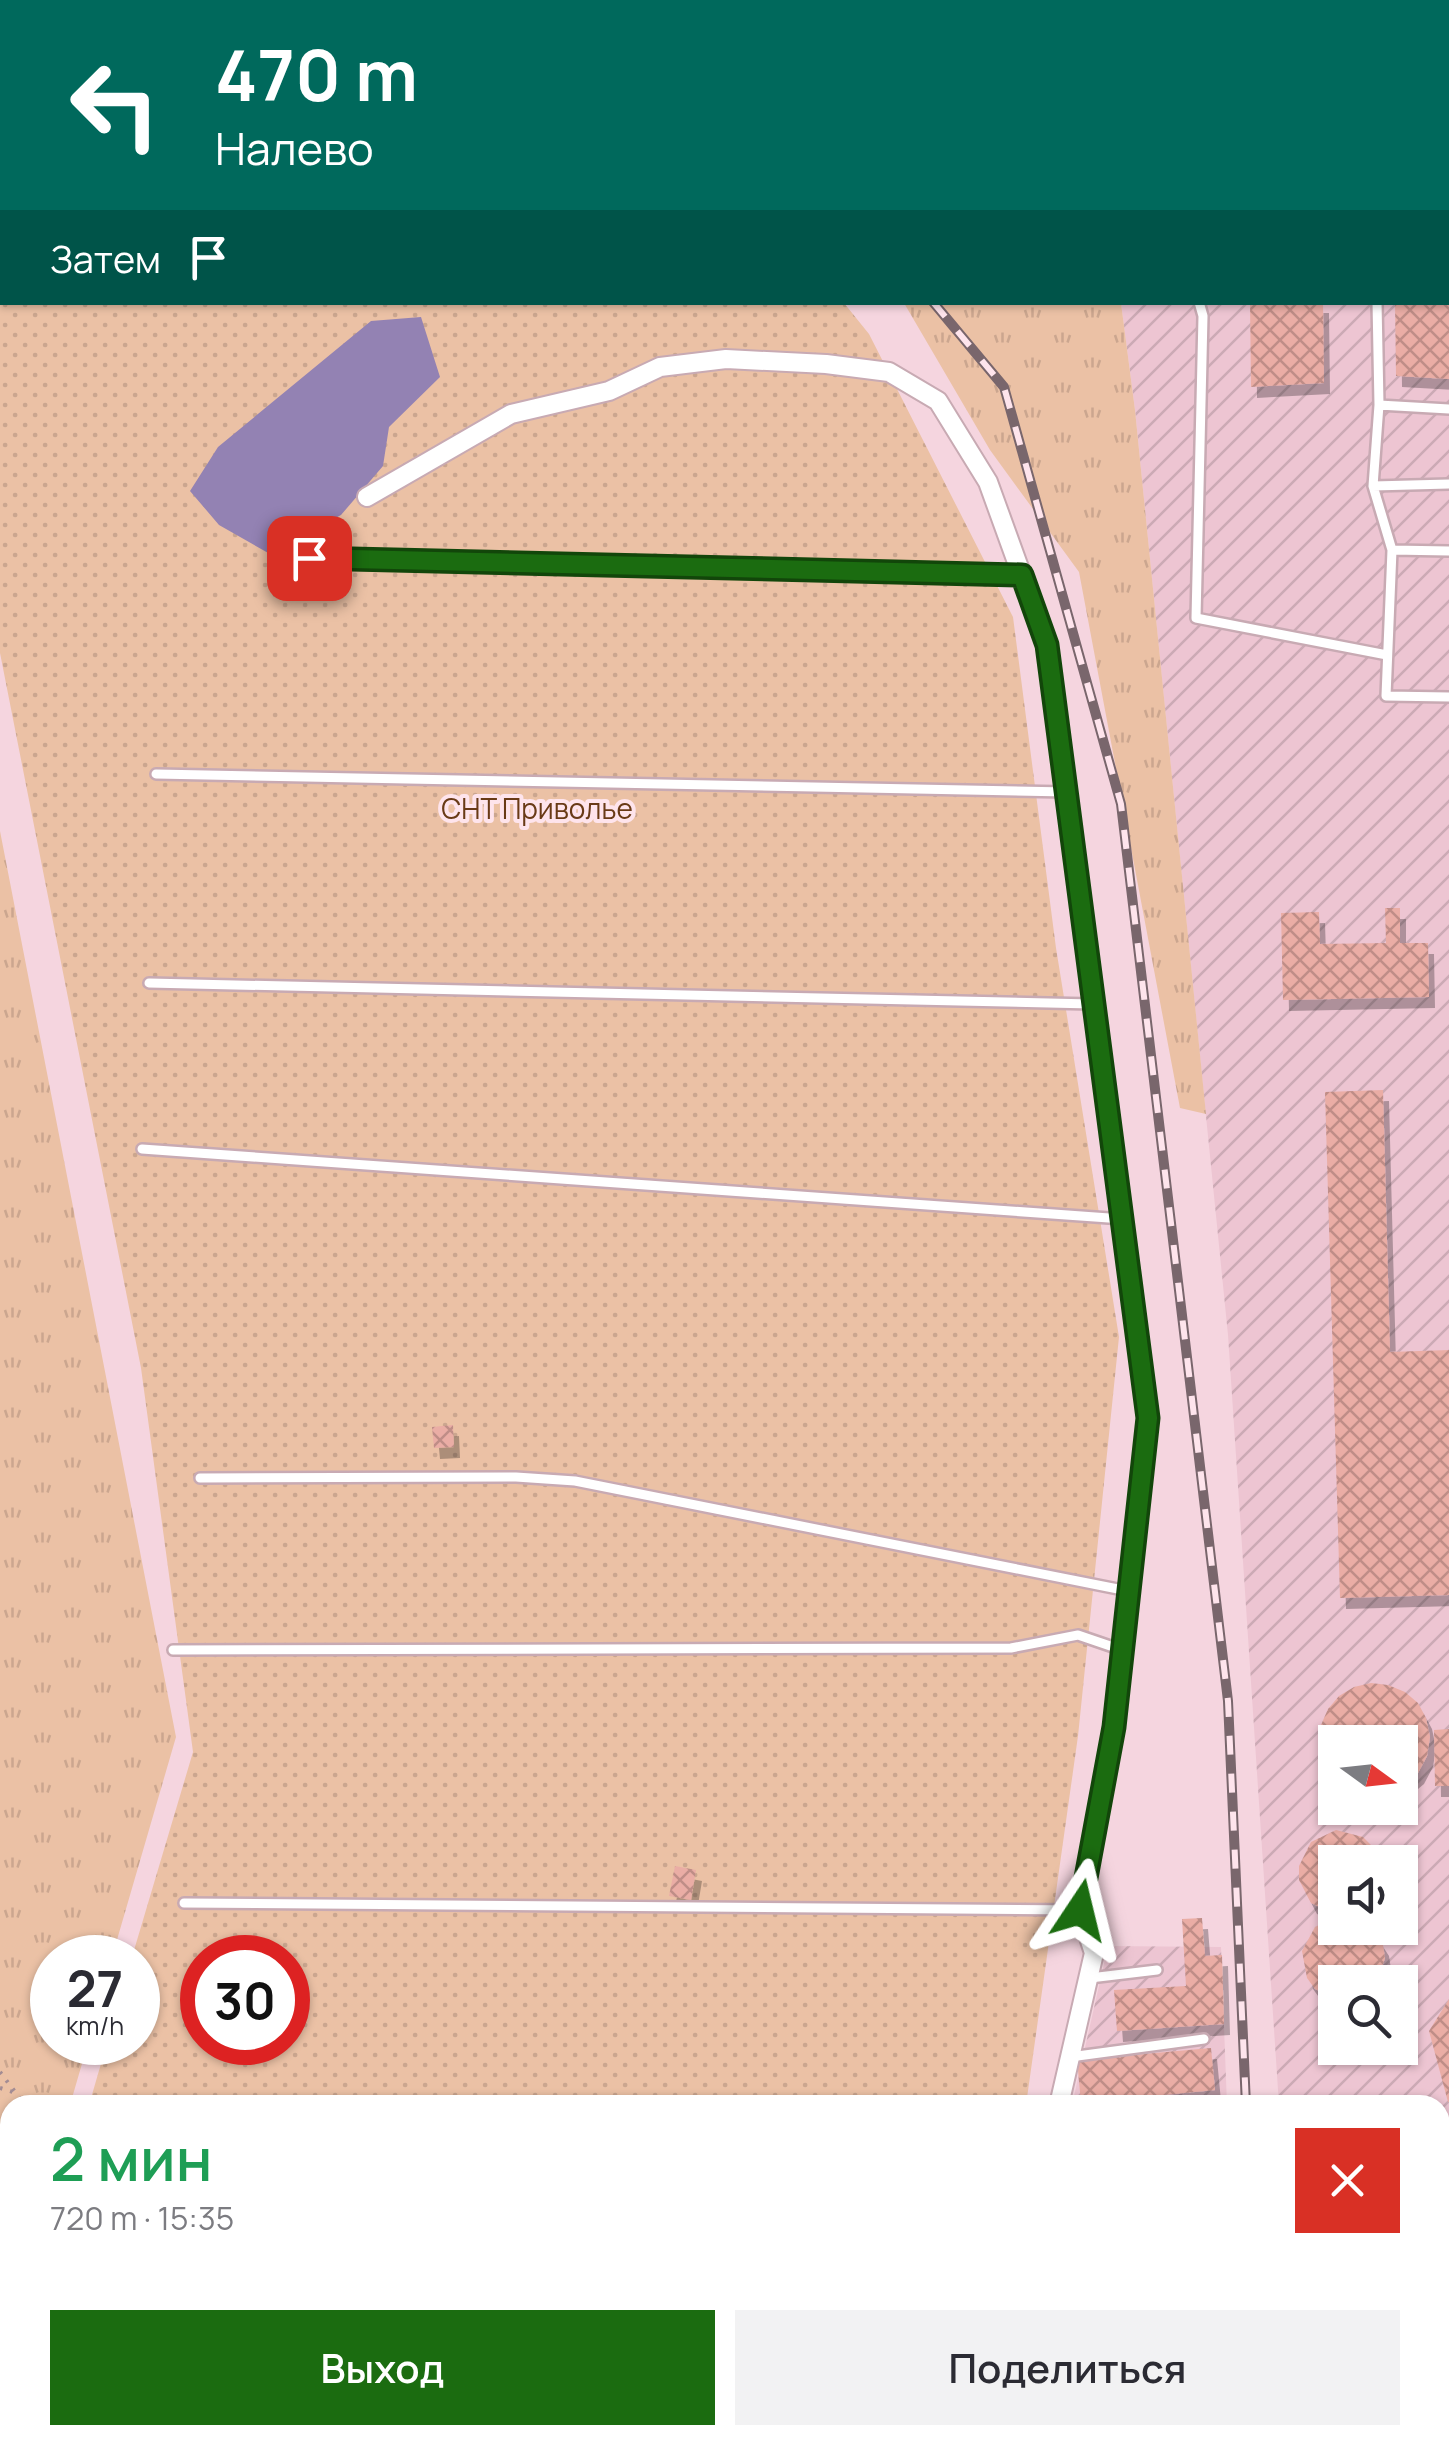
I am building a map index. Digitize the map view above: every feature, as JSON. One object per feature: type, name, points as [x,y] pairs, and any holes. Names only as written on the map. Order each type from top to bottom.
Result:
[{"type":"street","points":[[367,497],[512,414],[609,391],[660,367],[726,359],[889,372],[938,401],[988,482],[1047,645],[1148,1418],[1114,1727],[1080,1910],[1094,1952],[1061,2095]]},
{"type":"lane","points":[[1200,305],[1203,316],[1196,618],[1387,655]]},
{"type":"lane","points":[[1377,305],[1379,405],[1373,486],[1392,550],[1386,696],[1449,697]]},
{"type":"lane","points":[[1379,405],[1449,409]]},
{"type":"lane","points":[[1373,486],[1449,484]]},
{"type":"lane","points":[[1392,550],[1449,551]]},
{"type":"lane","points":[[309,558],[1022,575]]},
{"type":"lane","points":[[156,774],[1067,792]]},
{"type":"lane","points":[[149,982],[1095,1004]]},
{"type":"lane","points":[[142,1149],[1123,1220]]},
{"type":"lane","points":[[200,1478],[575,1480],[1128,1591]]},
{"type":"lane","points":[[173,1650],[1010,1648],[1078,1635],[1122,1650]]},
{"type":"lane","points":[[184,1903],[1080,1910]]},
{"type":"lane","points":[[1088,1978],[1157,1970]]},
{"type":"lane","points":[[1070,2057],[1204,2040]]},
{"type":"path","points":[[0,2072],[16,2095]]},
{"type":"path","points":[[0,2088],[13,2092]]},
{"type":"shaded area","points":[[1121,305],[1449,305],[1449,2095],[1278,2095],[1228,1335]]},
{"type":"shaded area","points":[[421,317],[440,377],[389,427],[383,466],[341,515],[270,554],[219,525],[190,491],[218,447],[371,321]]},
{"type":"shaded area","points":[[1108,1946],[1221,1947],[1227,2095],[1074,2095]]},
{"type":"green space","name":"СНТ Приволье","points":[[0,305],[846,305],[869,334],[1013,617],[1056,948],[1119,1337],[1078,1736],[1027,2095],[92,2095],[101,2065],[160,2065],[160,1935],[139,1935],[193,1752],[141,1368],[0,653]]},
{"type":"green space","points":[[905,305],[1121,305],[1206,1114],[1180,1108],[1079,572],[990,450]]},
{"type":"green space","points":[[0,831],[176,1737],[118,1935],[30,1935],[30,2065],[82,2065],[73,2095],[0,2095]]},
{"type":"building","points":[[1250,305],[1323,305],[1324,383],[1251,387]]},
{"type":"building","points":[[1395,305],[1449,305],[1449,379],[1396,376]]},
{"type":"building","points":[[1385,908],[1400,908],[1400,943],[1428,943],[1429,997],[1283,1000],[1281,913],[1319,912],[1320,944],[1386,943]]},
{"type":"building","points":[[1383,1090],[1390,1352],[1449,1350],[1449,1595],[1340,1598],[1325,1092]]},
{"type":"building","points":[[453,1425],[454,1447],[434,1448],[432,1427]]},
{"type":"building","points":[[1388,1685],[1418,1703],[1430,1737],[1427,1756],[1418,1773],[1418,1725],[1321,1725],[1339,1696],[1354,1687]]},
{"type":"building","points":[[1449,1729],[1449,1786],[1435,1786],[1434,1730]]},
{"type":"building","points":[[1336,1830],[1363,1837],[1371,1845],[1318,1845],[1318,1906],[1311,1903],[1299,1880],[1299,1866],[1311,1842]]},
{"type":"building","points":[[675,1866],[696,1870],[691,1900],[669,1896]]},
{"type":"building","points":[[1202,1918],[1205,1956],[1222,1955],[1224,2024],[1117,2031],[1114,1990],[1186,1986],[1182,1919]]},
{"type":"building","points":[[1318,1926],[1318,1945],[1383,1945],[1383,1965],[1318,1965],[1318,1990],[1315,1989],[1307,1978],[1302,1951]]},
{"type":"building","points":[[1449,1999],[1449,2095],[1446,2095],[1429,2031]]},
{"type":"building","points":[[1211,2048],[1215,2090],[1163,2095],[1080,2095],[1077,2060]]},
{"type":"railway","points":[[936,305],[1004,387],[1121,804],[1228,1701],[1246,2095]]},
{"type":"route","points":[[309,558],[1022,575],[1047,645],[1148,1418],[1114,1727],[1080,1910]]}]
